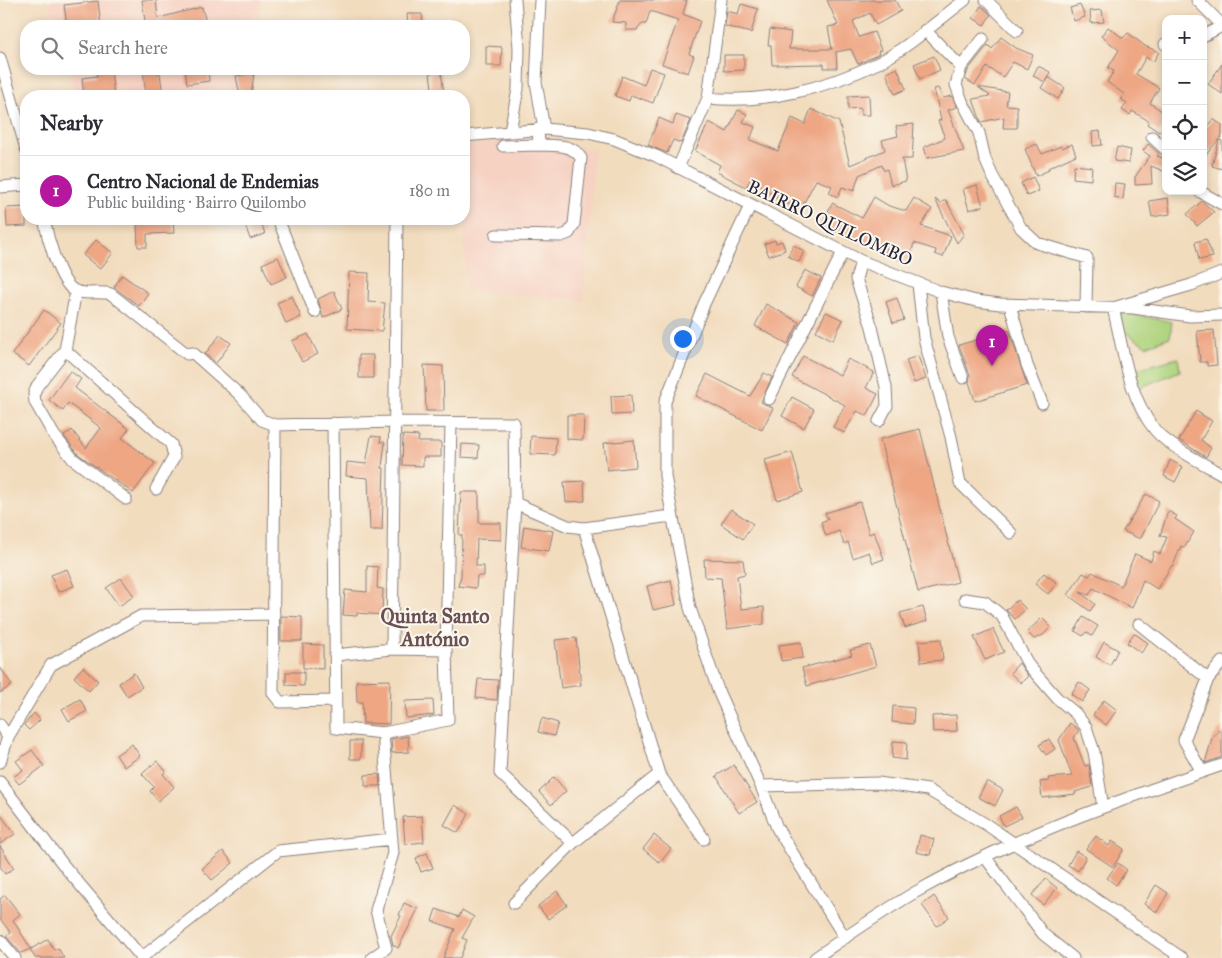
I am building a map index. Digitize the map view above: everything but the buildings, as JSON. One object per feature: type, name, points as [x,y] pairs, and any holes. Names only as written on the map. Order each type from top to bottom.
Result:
[{"type":"street","points":[[510,131],[518,89],[519,48],[515,0]]},
{"type":"street","points":[[539,146],[541,129],[536,82],[540,0]]},
{"type":"street","points":[[678,168],[708,98],[721,0]]},
{"type":"street","points":[[708,98],[737,101],[779,96],[820,86],[879,62],[965,0]]},
{"type":"street","points":[[986,0],[1017,31]]},
{"type":"street","points":[[1196,0],[1222,25],[1207,34]]},
{"type":"street","points":[[925,30],[961,67]]},
{"type":"street","points":[[983,39],[961,67],[956,85],[959,96],[979,133],[985,159],[1003,198],[1021,228],[1037,242],[1087,258],[1086,307]]},
{"type":"street","points":[[0,58],[20,128]]},
{"type":"street","name":"BAIRRO QUILOMBO","points":[[470,135],[541,129],[588,133],[614,139],[643,150],[861,261],[918,284],[976,301],[1010,305],[1113,308],[1190,316],[1222,315]]},
{"type":"street","points":[[1152,137],[1162,146]]},
{"type":"street","points":[[496,235],[561,236],[569,233],[574,224],[581,158],[577,151],[568,147],[503,146]]},
{"type":"street","points":[[0,187],[20,185]]},
{"type":"street","points":[[1206,195],[1222,204]]},
{"type":"street","points":[[750,206],[704,304],[665,402],[665,476],[671,516],[690,608],[719,693],[778,828],[845,938]]},
{"type":"street","points":[[46,225],[62,274],[76,291]]},
{"type":"street","points":[[280,225],[315,312]]},
{"type":"street","points":[[392,650],[397,225]]},
{"type":"street","points":[[769,399],[843,252]]},
{"type":"street","points":[[861,261],[856,279],[872,327],[886,387],[887,406],[879,421]]},
{"type":"street","points":[[1222,273],[1191,286],[1113,308],[1138,402],[1155,431],[1191,456],[1222,474]]},
{"type":"street","points":[[918,284],[924,338],[951,438],[960,483],[1011,533]]},
{"type":"street","points":[[76,291],[65,350],[37,386],[34,394],[35,402],[54,435],[73,459],[126,499]]},
{"type":"street","points":[[76,291],[102,291],[111,294],[187,354],[194,353],[240,395],[262,420],[275,425],[514,422],[515,503],[500,773],[573,843]]},
{"type":"street","points":[[942,292],[948,337],[963,378]]},
{"type":"street","points":[[1010,305],[1027,365],[1042,403]]},
{"type":"street","points":[[65,350],[171,444],[174,457],[156,489]]},
{"type":"street","points":[[333,423],[336,728],[383,733],[448,720],[446,650],[451,423]]},
{"type":"street","points":[[275,425],[273,693],[280,702],[335,701]]},
{"type":"street","points":[[515,503],[568,526],[584,528],[671,516]]},
{"type":"street","points":[[584,528],[659,774],[704,840]]},
{"type":"street","points":[[966,599],[985,602],[1002,616],[1029,666],[1057,698],[1075,713],[1086,727],[1094,752],[1103,807]]},
{"type":"street","points":[[0,762],[8,737],[51,665],[141,616],[274,614]]},
{"type":"street","points":[[1139,624],[1208,679]]},
{"type":"street","points":[[335,655],[392,650],[446,650]]},
{"type":"street","points":[[1202,772],[1184,740],[1208,679],[1222,662]]},
{"type":"street","points":[[0,725],[8,737]]},
{"type":"street","points":[[372,958],[386,948],[376,910],[393,853],[383,733]]},
{"type":"street","points":[[815,958],[914,893],[1014,843],[1103,807],[1222,764]]},
{"type":"street","points":[[514,903],[573,843],[659,774]]},
{"type":"street","points":[[0,782],[65,867],[142,958],[278,851],[392,840]]},
{"type":"street","points":[[761,786],[878,783],[928,790],[1014,843],[1182,958]]},
{"type":"street","points":[[985,857],[1043,934],[1073,958]]},
{"type":"street","points":[[0,940],[15,958]]},
{"type":"shaded area","points":[[49,0],[261,0],[259,20],[54,20]]},
{"type":"shaded area","points":[[70,75],[253,75],[252,90],[74,90]]},
{"type":"shaded area","points":[[511,139],[550,141],[594,150],[584,300],[465,290],[465,225],[470,225],[470,146]]},
{"type":"green space","points":[[1120,312],[1172,322],[1170,337],[1146,346],[1122,330]]},
{"type":"green space","points":[[1178,358],[1180,371],[1139,388],[1132,370]]},
{"type":"place","name":"Centro Nacional de Endemias","points":[[992,366]]},
{"type":"district","name":"Quinta Santo António","points":[[435,628]]}]
